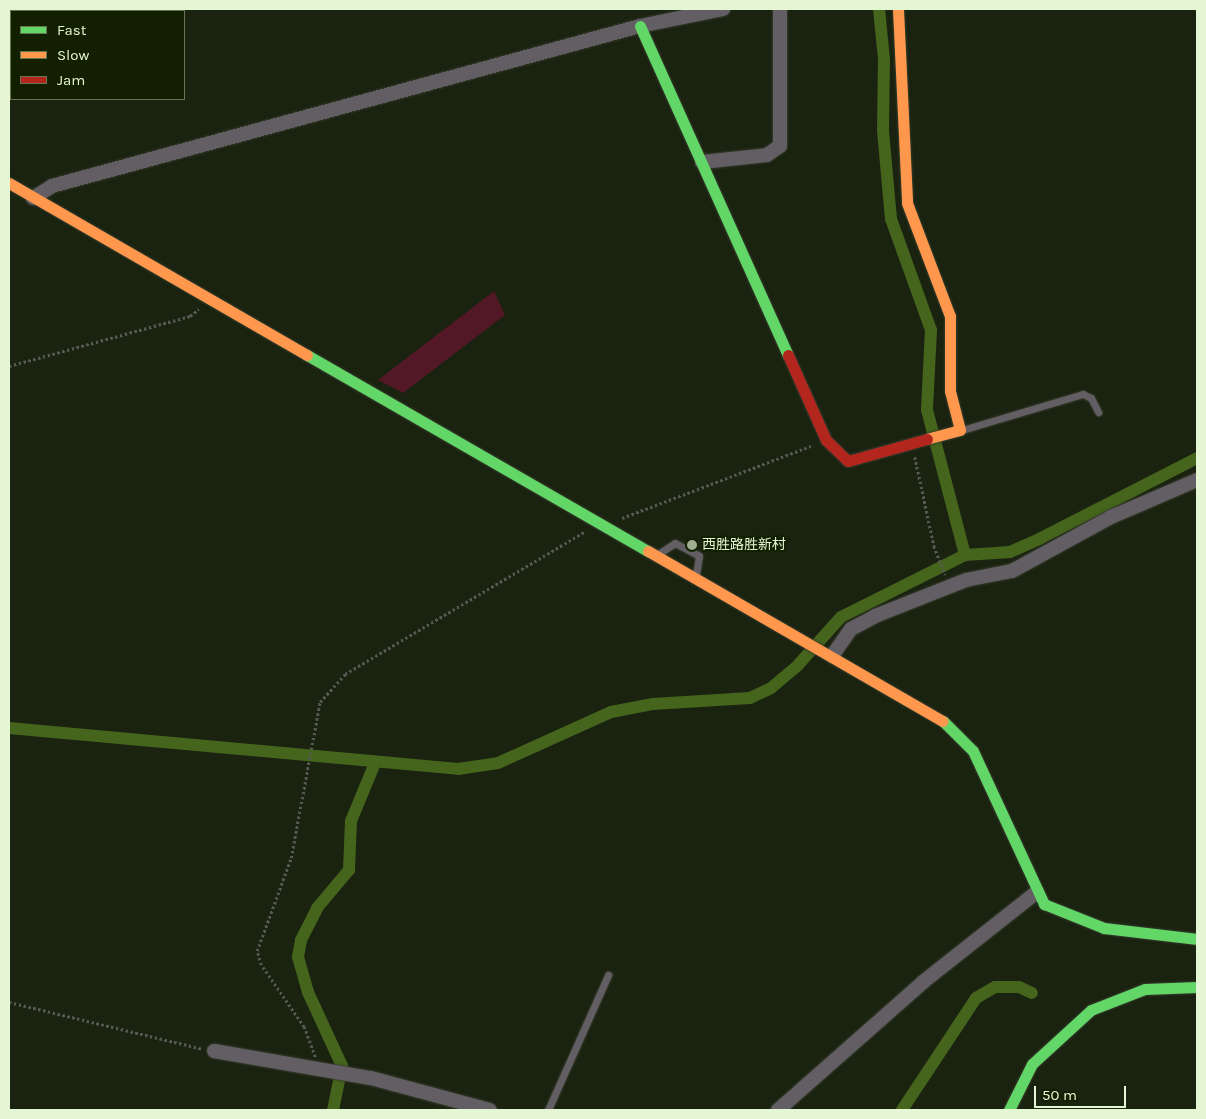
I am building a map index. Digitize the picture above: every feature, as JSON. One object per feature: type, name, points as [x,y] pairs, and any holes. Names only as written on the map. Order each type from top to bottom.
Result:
[{"type":"main road","points":[[640,26],[826,440],[848,461],[956,432],[950,390],[950,316],[907,203],[898,9]]},
{"type":"main road","points":[[9,183],[940,718],[965,737],[1044,904],[1104,928],[1197,940]]},
{"type":"main road","points":[[1009,1110],[1032,1064],[1099,1011],[1145,989],[1197,987]]},
{"type":"main road","points":[[1099,1011],[1147,1000],[1197,998]]},
{"type":"main road","points":[[1018,1110],[1053,1047]]},
{"type":"street","points":[[33,198],[52,186],[640,26],[723,9]]},
{"type":"street","points":[[702,162],[767,155],[780,146],[780,9]]},
{"type":"street","points":[[830,655],[844,636],[862,622],[966,580],[1012,571],[1110,517],[1197,480]]},
{"type":"street","points":[[778,1110],[923,982],[1037,892]]},
{"type":"street","points":[[214,1051],[323,1068],[490,1110]]},
{"type":"lane","points":[[956,432],[1083,394],[1091,398],[1098,412]]},
{"type":"lane","points":[[656,556],[675,543],[699,556],[696,578]]},
{"type":"lane","points":[[548,1110],[608,975]]},
{"type":"path","points":[[9,366],[190,316],[206,297]]},
{"type":"path","points":[[323,1068],[304,1027],[261,965],[257,951],[291,858],[309,773],[316,713],[336,680],[584,532],[826,440]]},
{"type":"path","points":[[915,444],[934,546],[945,575]]},
{"type":"path","points":[[9,1002],[214,1051]]},
{"type":"shaded area","points":[[494,291],[505,315],[403,393],[378,380]]},
{"type":"waterway","points":[[879,9],[884,59],[883,131],[891,219],[931,330],[927,410],[965,555]]},
{"type":"waterway","points":[[9,728],[458,769],[498,763],[611,712],[653,704],[750,698],[771,688],[798,665],[841,617],[965,555],[1010,552],[1197,458]]},
{"type":"waterway","points":[[333,1110],[342,1066],[308,992],[298,957],[301,940],[317,908],[349,870],[351,821],[375,763]]},
{"type":"waterway","points":[[902,1110],[976,998],[995,987],[1019,987],[1032,993]]},
{"type":"traffic: fast","points":[[640,26],[788,355]]},
{"type":"traffic: fast","points":[[307,355],[648,551]]},
{"type":"traffic: fast","points":[[943,721],[973,751],[1044,904],[1104,928],[1197,939]]},
{"type":"traffic: fast","points":[[1009,1110],[1032,1064],[1091,1010],[1145,989],[1197,987]]},
{"type":"traffic: slow","points":[[898,9],[907,203],[950,316],[950,391],[960,430],[927,439]]},
{"type":"traffic: slow","points":[[9,183],[307,355]]},
{"type":"traffic: slow","points":[[648,551],[943,721]]},
{"type":"traffic: jam","points":[[788,355],[826,440],[848,461],[927,439]]},
{"type":"place","name":"西胜路胜新村","points":[[692,545]]}]
